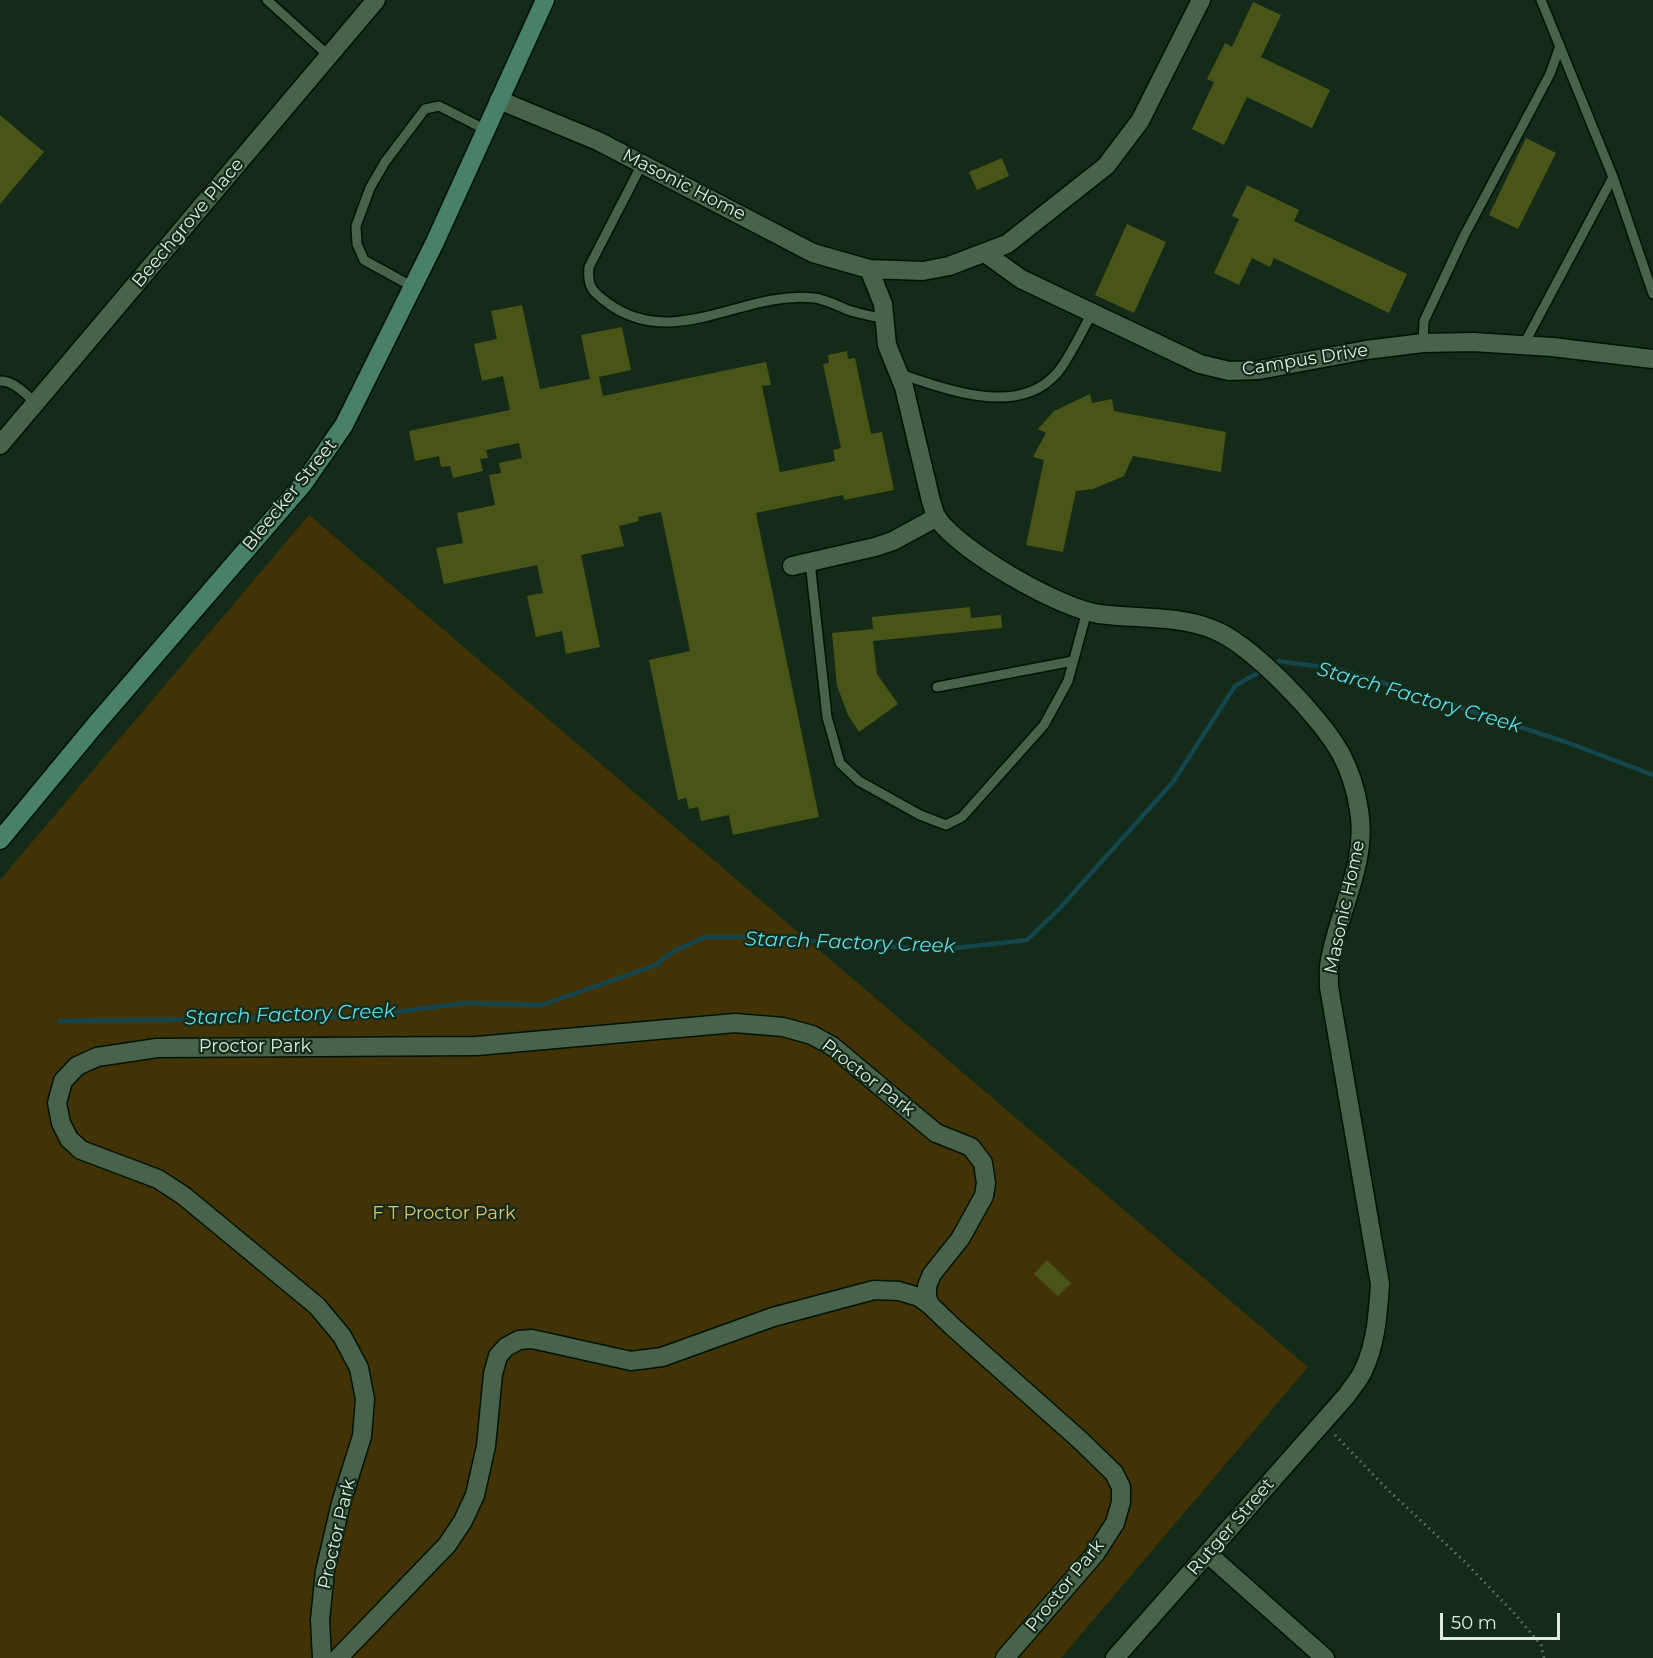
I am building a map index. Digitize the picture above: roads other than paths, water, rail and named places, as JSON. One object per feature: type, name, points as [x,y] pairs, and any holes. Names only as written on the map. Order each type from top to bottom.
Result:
[{"type":"street","name":"Beechgrove Place","points":[[0,445],[376,0]]},
{"type":"street","name":"Bleecker Street","points":[[0,840],[96,724],[303,484],[345,425],[413,287],[545,0]]},
{"type":"street","name":"Masonic Home","points":[[499,100],[598,141],[813,253],[869,269],[923,271],[949,266],[1007,244],[1106,166],[1140,121],[1200,0]]},
{"type":"street","name":"Campus Drive","points":[[985,253],[1021,279],[1200,364],[1229,372],[1259,370],[1366,350],[1423,343],[1473,342],[1552,347],[1653,359]]},
{"type":"street","name":"Masonic Home","points":[[869,269],[883,304],[886,345],[904,387],[926,482],[937,517],[958,539],[1010,576],[1078,609],[1098,614],[1187,622],[1212,628],[1233,639],[1270,671],[1306,708],[1340,753],[1355,786],[1360,813],[1360,837],[1355,877],[1337,927],[1329,962],[1329,987],[1380,1284],[1378,1316],[1369,1358],[1347,1395]]},
{"type":"street","points":[[801,564],[893,541],[937,517]]},
{"type":"street","name":"Proctor Park","points":[[322,1658],[320,1620],[326,1571],[341,1503],[362,1436],[365,1399],[359,1368],[342,1336],[317,1305],[184,1196],[158,1179],[81,1150],[69,1139],[61,1123],[57,1103],[63,1081],[77,1066],[97,1057],[157,1048],[477,1046],[735,1023],[783,1027],[802,1032],[832,1046],[936,1133],[970,1146],[984,1162],[986,1183],[984,1196],[960,1239],[932,1274],[927,1286],[927,1298],[930,1305]]},
{"type":"street","name":"Proctor Park","points":[[338,1658],[447,1545],[463,1521],[475,1495],[486,1446],[493,1374],[498,1356],[506,1347],[519,1340],[532,1339],[631,1361],[662,1357],[773,1317],[874,1290],[899,1291],[919,1297],[930,1305],[1080,1440],[1114,1473],[1121,1487],[1115,1523],[1095,1554],[1005,1658]]},
{"type":"street","name":"Rutger Street","points":[[1115,1658],[1347,1395]]},
{"type":"street","points":[[1208,1554],[1325,1658]]},
{"type":"lane","points":[[267,0],[328,57]]},
{"type":"lane","points":[[1541,0],[1613,177],[1653,294]]},
{"type":"lane","points":[[1423,343],[1424,321],[1464,236],[1550,74],[1560,45]]},
{"type":"lane","points":[[413,287],[364,260],[357,244],[356,226],[370,188],[385,162],[425,109],[439,106],[486,130]]},
{"type":"lane","points":[[642,164],[589,267],[588,280],[594,293],[623,314],[650,322],[680,322],[779,299],[815,298],[884,319]]},
{"type":"lane","points":[[1523,346],[1613,177]]},
{"type":"lane","points":[[898,373],[934,385],[993,398],[1010,397],[1038,389],[1058,373],[1092,313]]},
{"type":"lane","points":[[0,381],[8,381],[36,403]]},
{"type":"lane","points":[[801,564],[827,717],[840,763],[859,781],[920,814],[946,825],[962,817],[1044,725],[1068,681],[1087,611]]},
{"type":"lane","points":[[937,687],[1073,661]]},
{"type":"waterway","name":"Starch Factory Creek","points":[[1273,665],[1279,661],[1337,669],[1566,742],[1653,775]]},
{"type":"waterway","name":"Starch Factory Creek","points":[[60,1021],[359,1017],[464,1003],[542,1005],[656,965],[672,952],[705,937],[756,937],[938,950],[1027,940],[1059,909],[1173,782],[1235,686],[1263,670]]},
{"type":"park label","name":"F T Proctor Park","points":[[444,1214]]}]
